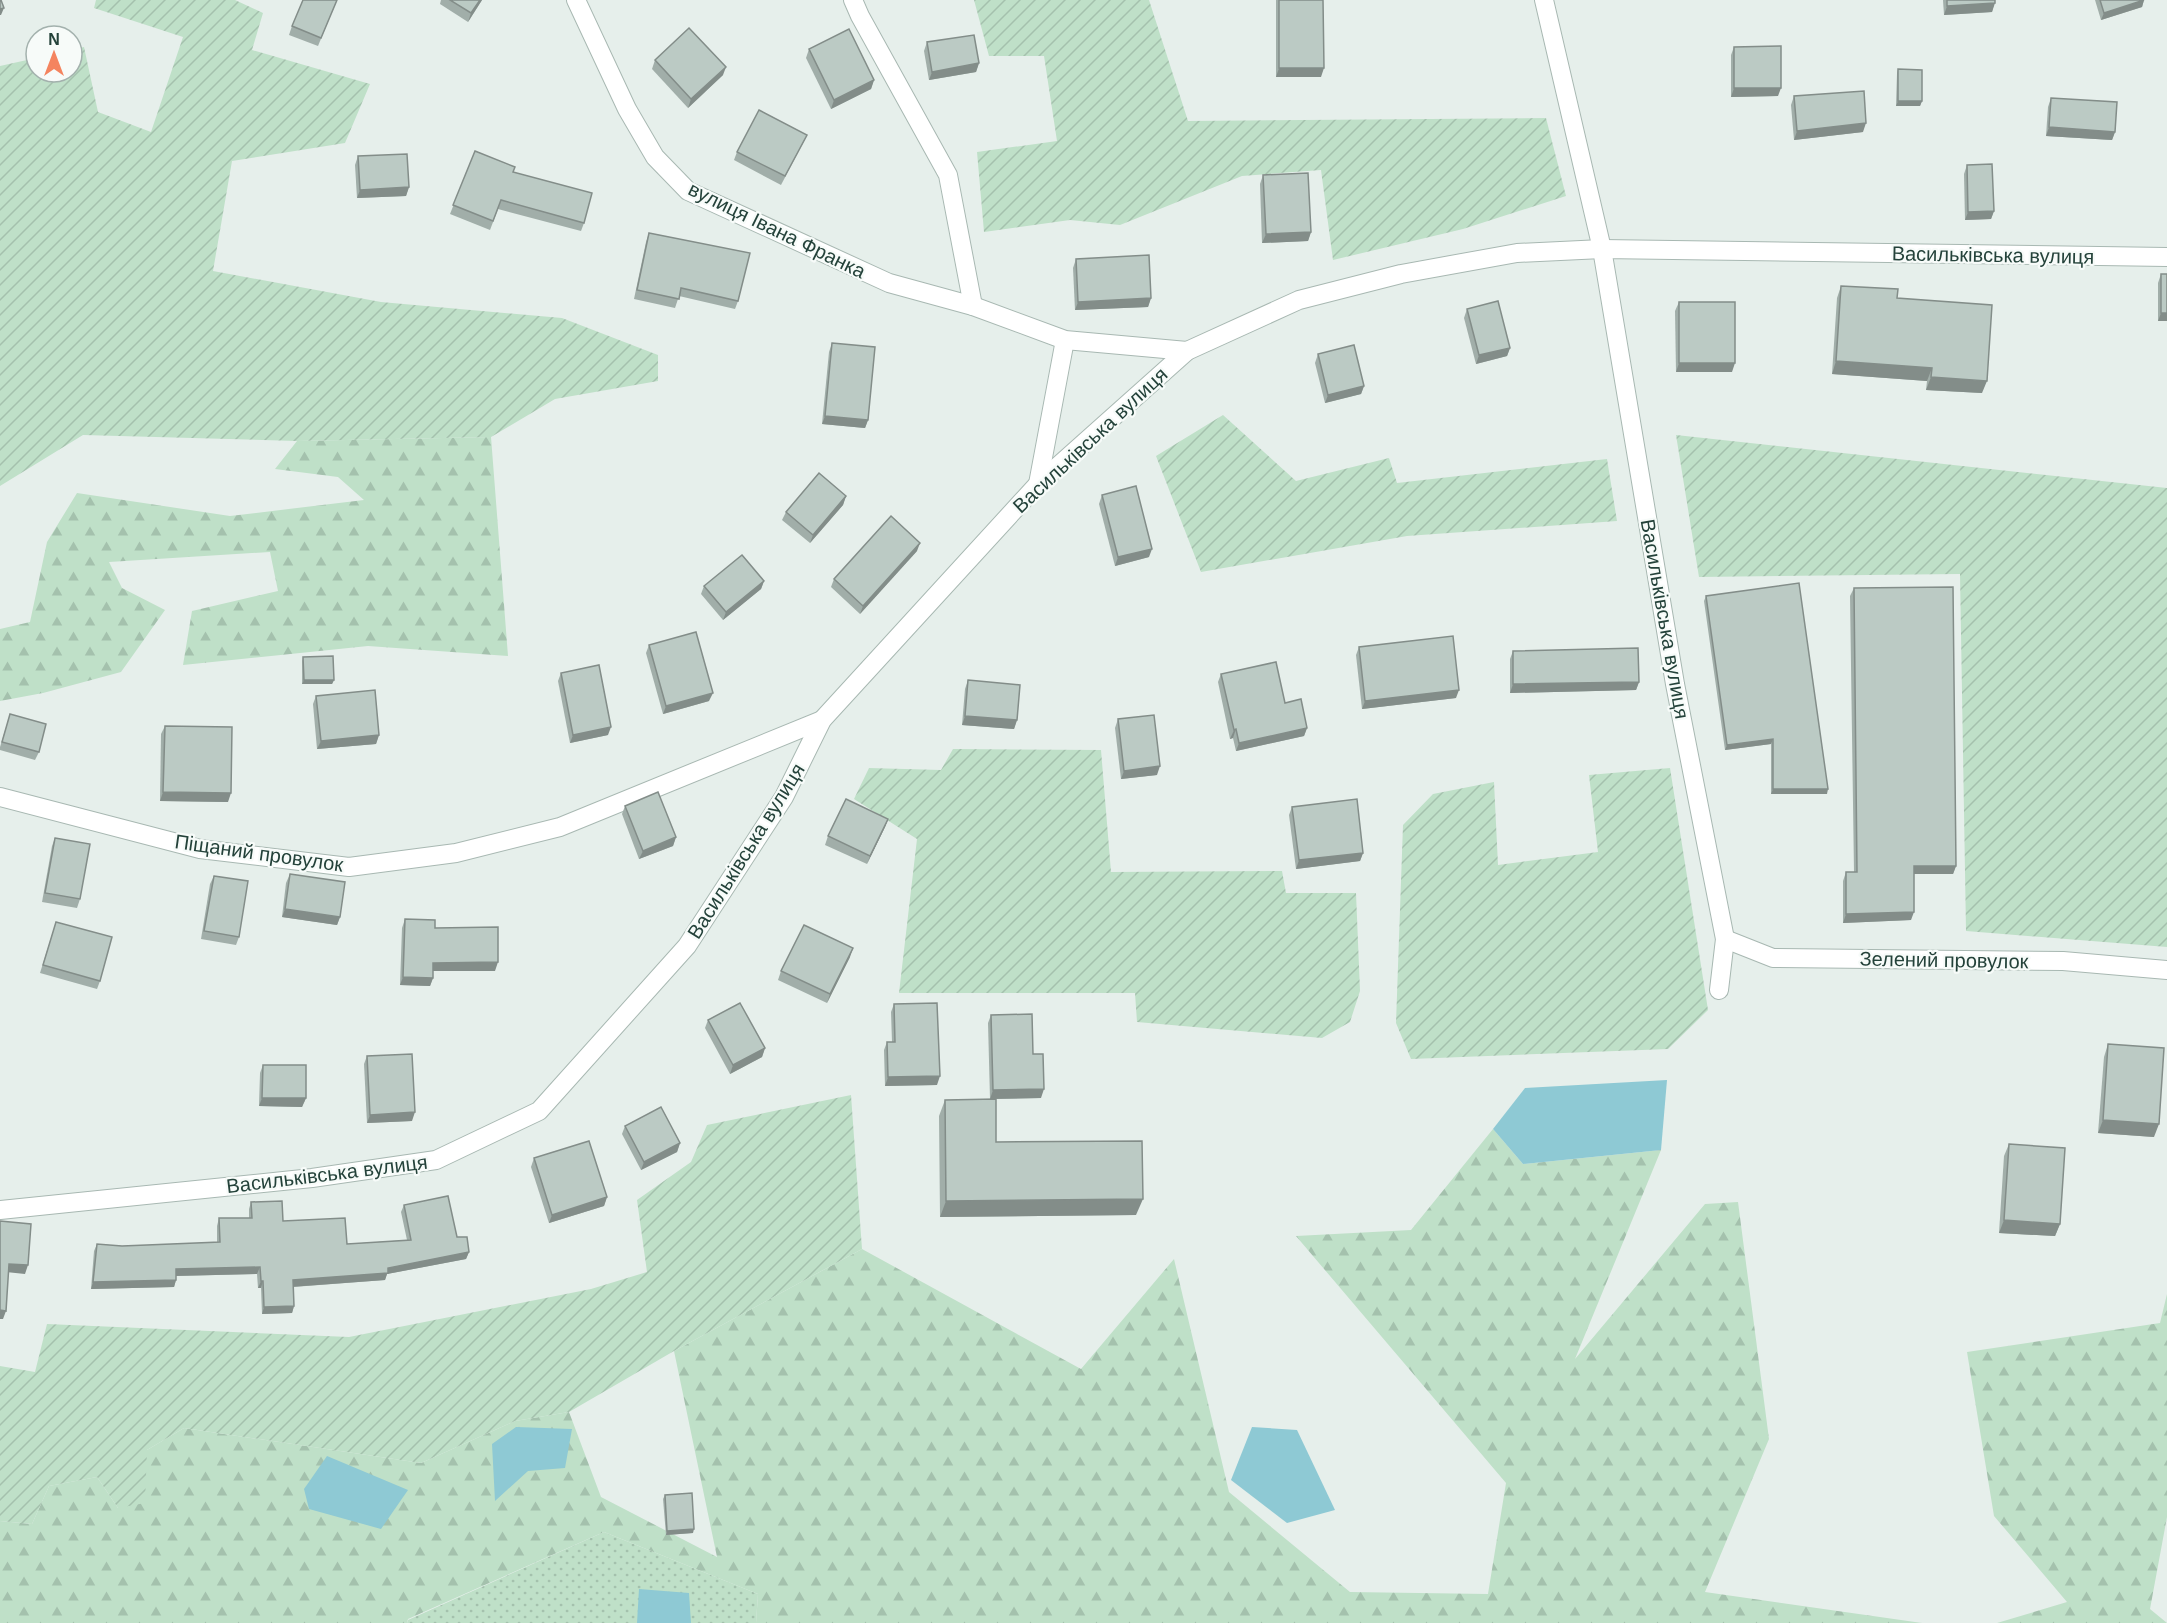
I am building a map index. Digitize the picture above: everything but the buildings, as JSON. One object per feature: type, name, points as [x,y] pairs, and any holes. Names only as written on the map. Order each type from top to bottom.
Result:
[{"type":"street","name":"вулиця Івана Франка","points":[[576,0],[627,109],[655,157],[688,191],[889,283],[973,306],[1065,340],[1187,351]]},
{"type":"street","points":[[853,0],[948,175],[973,306]]},
{"type":"street","name":"Васильківська вулиця","points":[[1544,0],[1602,249],[1675,684],[1725,939],[1719,990]]},
{"type":"street","name":"Васильківська вулиця","points":[[0,1210],[312,1178],[436,1160],[539,1112],[687,946],[784,796],[822,720],[1038,484],[1187,351],[1299,300],[1401,274],[1517,253],[1602,249],[2167,257]]},
{"type":"street","points":[[1038,484],[1065,340]]},
{"type":"street","name":"Піщаний провулок","points":[[0,797],[200,849],[349,867],[456,853],[560,827],[822,720]]},
{"type":"street","name":"Зелений провулок","points":[[1725,939],[1773,958],[2063,961],[2167,970]]},
{"type":"green space","points":[[96,0],[235,0],[263,13],[252,50],[370,84],[345,143],[232,161],[213,271],[381,302],[562,318],[658,355],[658,381],[555,399],[491,437],[297,441],[83,435],[0,486],[0,66],[24,61],[24,84],[84,84],[84,47],[98,112],[151,132],[183,37],[94,8]]},
{"type":"green space","points":[[974,0],[1149,0],[1188,121],[1546,118],[1566,196],[1463,229],[1333,260],[1321,170],[1242,176],[1120,225],[1070,220],[984,232],[977,152],[1057,141],[1044,56],[989,56]]},
{"type":"green space","points":[[1223,415],[1296,481],[1389,458],[1397,483],[1607,459],[1617,521],[1407,536],[1201,572],[1156,456]]},
{"type":"green space","points":[[1676,435],[2167,488],[2167,947],[1966,931],[1960,574],[1699,577]]},
{"type":"green space","points":[[491,437],[508,656],[368,646],[183,665],[192,611],[278,591],[270,552],[109,562],[122,588],[165,610],[121,672],[43,693],[0,701],[0,629],[30,622],[47,542],[77,493],[230,516],[364,500],[338,477],[275,469],[297,441]]},
{"type":"green space","points":[[953,749],[1101,750],[1111,872],[1282,871],[1286,893],[1356,893],[1360,991],[1350,1022],[1322,1038],[1137,1022],[1135,993],[899,993],[917,839],[854,799],[869,768],[941,770]]},
{"type":"green space","points":[[1670,768],[1708,1010],[1668,1049],[1411,1059],[1396,1023],[1403,825],[1433,794],[1494,782],[1498,865],[1598,852],[1589,775]]},
{"type":"green space","points":[[851,1095],[862,1249],[674,1351],[569,1412],[515,1421],[421,1463],[184,1428],[147,1450],[145,1503],[118,1508],[97,1477],[49,1486],[32,1524],[0,1521],[0,1366],[35,1372],[47,1324],[349,1337],[591,1289],[647,1272],[637,1200],[691,1162],[707,1125]]},
{"type":"green space","points":[[1493,1129],[1523,1164],[1661,1150],[1575,1359],[1705,1204],[1738,1202],[1769,1439],[1705,1592],[1922,1623],[756,1623],[758,1594],[604,1532],[408,1619],[407,1623],[0,1623],[0,1521],[32,1524],[49,1486],[97,1477],[118,1508],[147,1450],[184,1428],[421,1463],[515,1421],[569,1412],[601,1497],[717,1557],[674,1351],[862,1249],[1081,1369],[1174,1259],[1229,1492],[1350,1592],[1488,1594],[1506,1483],[1296,1236],[1411,1230]]},
{"type":"green space","points":[[2167,1294],[2167,1517],[2150,1609],[2167,1623],[1997,1623],[2067,1602],[1994,1516],[1967,1352],[2160,1323]]},
{"type":"green space","points":[[604,1532],[758,1594],[756,1623],[407,1623],[408,1620]]},
{"type":"water","points":[[1667,1080],[1661,1150],[1523,1164],[1493,1129],[1525,1088]]},
{"type":"water","points":[[516,1427],[572,1429],[565,1468],[528,1471],[495,1501],[492,1444]]},
{"type":"water","points":[[1252,1427],[1297,1430],[1335,1510],[1287,1523],[1231,1480]]},
{"type":"water","points":[[327,1456],[408,1490],[381,1529],[309,1509],[304,1489]]},
{"type":"water","points":[[639,1589],[689,1593],[691,1623],[637,1623]]}]
